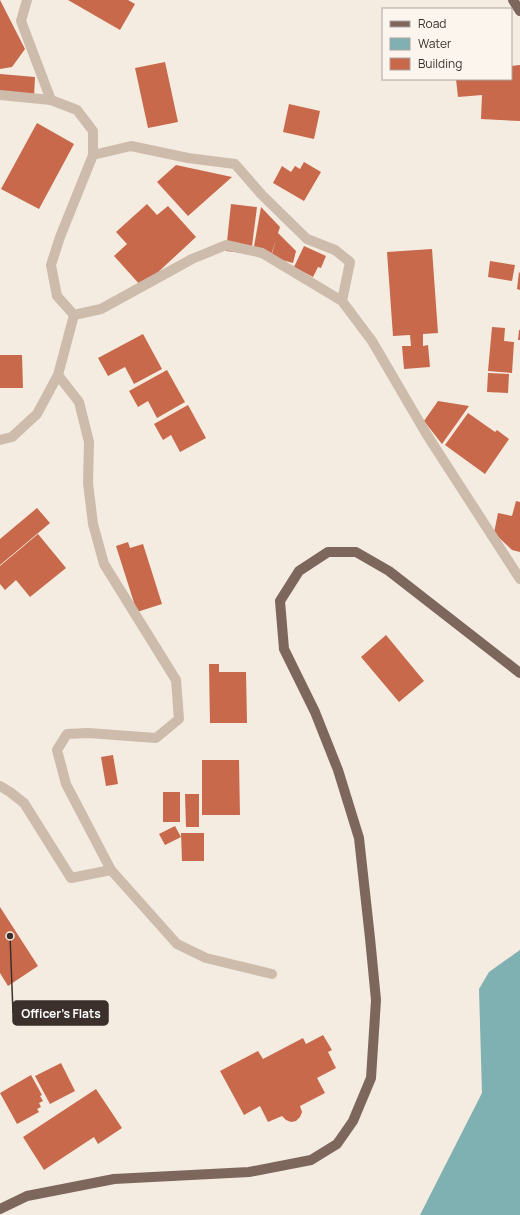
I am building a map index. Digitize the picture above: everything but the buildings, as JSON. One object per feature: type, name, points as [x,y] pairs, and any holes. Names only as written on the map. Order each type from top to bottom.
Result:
[{"type":"main road","points":[[513,0],[520,11]]},
{"type":"main road","points":[[0,1208],[27,1196],[114,1179],[249,1172],[311,1160],[337,1144],[353,1121],[371,1078],[376,1000],[370,938],[359,838],[332,755],[315,712],[284,649],[280,601],[299,571],[328,552],[356,552],[389,571],[520,673]]},
{"type":"street","points":[[27,0],[21,21],[51,100]]},
{"type":"street","points":[[0,95],[51,100],[77,110],[93,131],[93,155],[50,265],[57,296],[74,315]]},
{"type":"street","points":[[93,155],[131,146],[188,158],[235,164],[262,195],[307,239],[335,250],[350,262],[342,301]]},
{"type":"street","points":[[74,315],[101,309],[192,259],[226,245],[262,253],[342,301],[372,341],[427,435],[520,579]]},
{"type":"street","points":[[0,440],[12,437],[37,414],[58,376],[74,315]]},
{"type":"street","points":[[58,376],[79,402],[89,442],[88,483],[93,524],[104,564],[176,680],[179,719],[156,738],[88,732],[67,734],[57,750],[66,784],[111,870],[177,944],[206,958],[272,974]]},
{"type":"street","points":[[0,786],[24,803],[71,878],[111,870]]},
{"type":"water","points":[[520,950],[520,1215],[420,1215],[482,1093],[479,989],[489,972]]},
{"type":"place","name":"Officer's Flats","points":[[10,936]]}]
